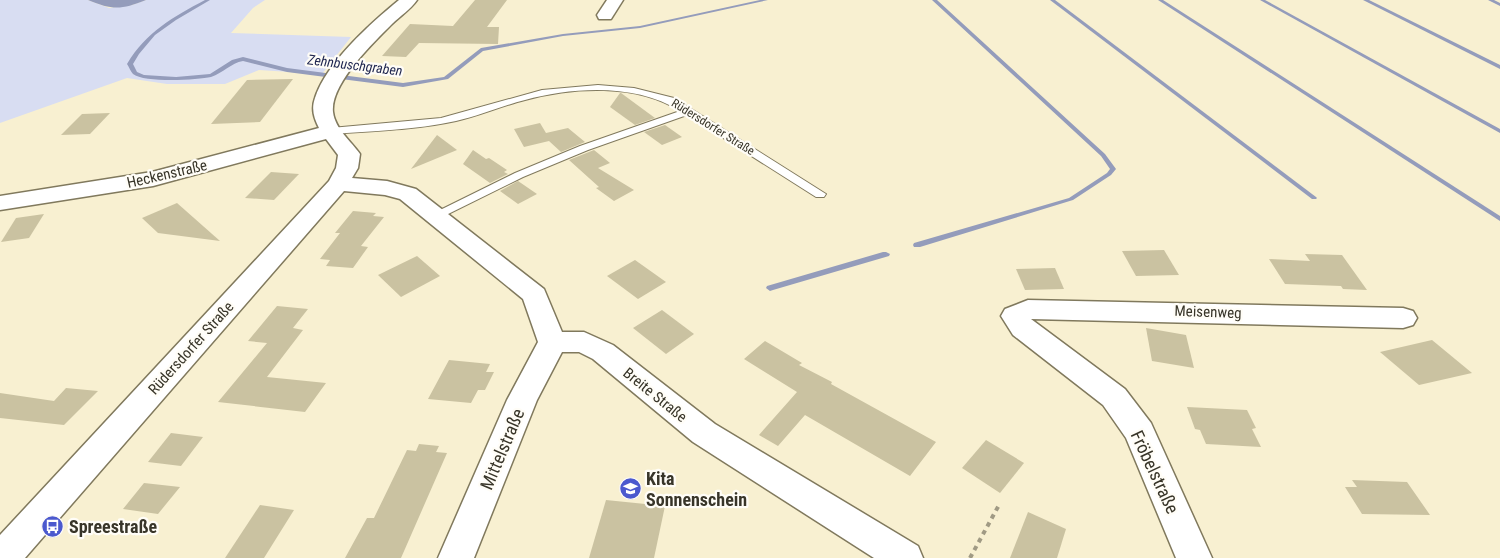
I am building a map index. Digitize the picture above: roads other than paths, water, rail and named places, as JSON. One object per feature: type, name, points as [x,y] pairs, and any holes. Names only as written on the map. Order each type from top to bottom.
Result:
[{"type":"street","name":"Rüdersdorfer Straße","points":[[2,558],[338,184],[347,168],[349,154],[331,131],[323,110],[326,95],[337,77],[373,32],[409,0]]},
{"type":"street","points":[[605,14],[615,0]]},
{"type":"street","name":"Heckenstraße","points":[[0,203],[152,179],[331,131]]},
{"type":"street","points":[[338,184],[388,188],[408,194],[535,296],[552,342]]},
{"type":"street","name":"Meisenweg","points":[[1015,316],[1028,309],[1403,318]]},
{"type":"street","name":"Fröbelstraße","points":[[1015,316],[1023,328],[1114,398],[1140,432],[1194,558]]},
{"type":"street","name":"Mittelstraße","points":[[456,558],[522,400],[552,342]]},
{"type":"street","name":"Breite Straße","points":[[552,342],[584,342],[603,352],[704,433],[905,558]]},
{"type":"lane","name":"Rüdersdorfer Straße","points":[[331,131],[454,119],[525,96],[584,87],[618,87],[646,92],[670,100],[820,194]]},
{"type":"lane","points":[[436,215],[519,175],[584,148],[689,111]]},
{"type":"waterway","name":"Zehnbuschgraben","points":[[208,0],[164,26],[144,43],[130,64],[135,73],[143,77],[176,79],[211,75],[234,61],[243,59],[287,70],[403,85],[446,78],[481,50],[563,35],[640,27],[766,0]]},
{"type":"waterway","points":[[917,245],[1071,199],[1109,174],[1113,169],[1103,155],[934,0]]},
{"type":"waterway","points":[[1052,0],[1314,198]]},
{"type":"waterway","points":[[1160,0],[1500,219]]},
{"type":"waterway","points":[[1262,0],[1500,131]]},
{"type":"waterway","points":[[1365,0],[1500,67]]},
{"type":"waterway","points":[[1490,0],[1500,5]]},
{"type":"waterway","points":[[770,288],[886,254]]},
{"type":"place","name":"Kita Sonnenschein","points":[[630,488]]},
{"type":"place","name":"Spreestraße","points":[[53,526]]}]
